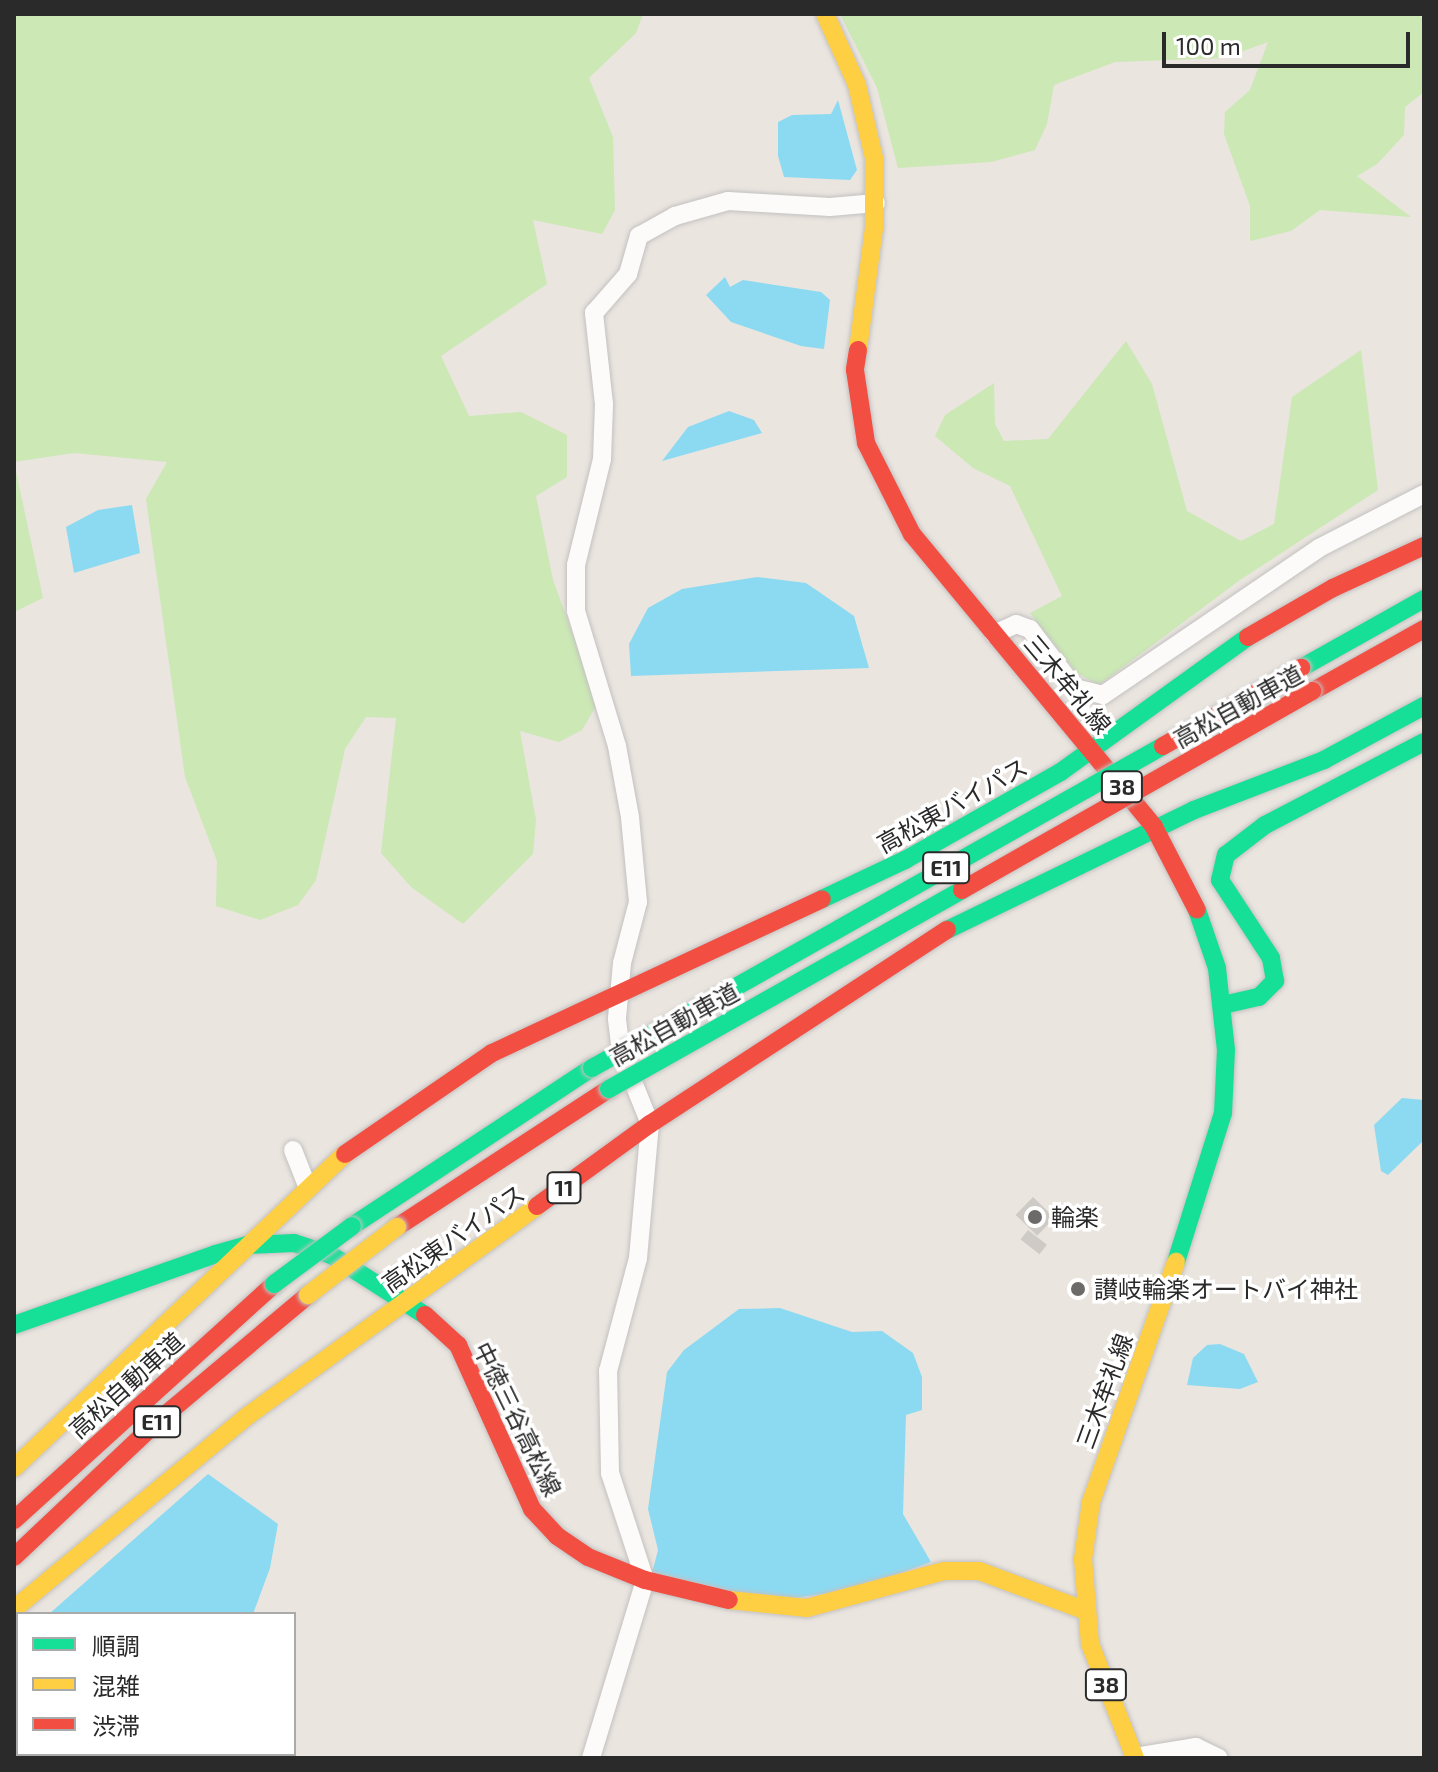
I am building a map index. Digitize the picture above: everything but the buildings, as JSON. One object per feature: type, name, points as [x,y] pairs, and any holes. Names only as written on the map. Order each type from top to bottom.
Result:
[{"type":"main road","name":"三木牟礼線","points":[[825,14],[868,119],[876,203],[855,370],[866,443],[912,534],[1154,827],[1203,920],[1223,1005],[1223,1113],[1209,1171],[1091,1502],[1083,1559],[1084,1610],[1090,1644],[1135,1758]]},
{"type":"main road","name":"高松東バイパス","points":[[14,1468],[349,1150],[492,1053],[905,860],[1092,750],[1252,634],[1333,588],[1424,546]]},
{"type":"main road","name":"高松自動車道","points":[[14,1520],[274,1284],[352,1226],[592,1068],[1424,599]]},
{"type":"main road","name":"高松自動車道","points":[[14,1557],[158,1421],[308,1295],[397,1227],[609,1089],[1424,629]]},
{"type":"main road","name":"高松東バイパス","points":[[14,1609],[246,1417],[650,1124],[927,941],[991,904],[1154,827],[1324,760],[1424,706]]},
{"type":"main road","points":[[1223,1005],[1259,997],[1275,981],[1271,958],[1220,880],[1226,855],[1265,825],[1424,742]]},
{"type":"main road","name":"中徳三谷高松線","points":[[14,1325],[247,1245],[294,1243],[331,1255],[405,1302],[458,1345],[532,1509],[557,1536],[588,1557],[645,1580],[761,1607],[807,1608],[944,1571],[979,1571],[1084,1610]]},
{"type":"street","points":[[591,1758],[645,1580],[610,1473],[608,1371],[619,1312],[638,1258],[650,1124],[621,1052],[621,991],[638,902],[630,817],[617,746],[576,611],[576,565],[602,459],[604,404],[594,313],[628,274],[639,236],[675,216],[728,201],[830,207],[876,203]]},
{"type":"street","points":[[994,634],[1016,624],[1030,629],[1075,688],[1103,695],[1319,548],[1424,494]]},
{"type":"street","points":[[293,1150],[308,1188]]},
{"type":"street","points":[[1135,1758],[1196,1747],[1219,1758]]},
{"type":"green space","points":[[14,14],[643,14],[636,33],[589,78],[613,137],[615,210],[602,234],[533,220],[547,284],[441,356],[469,416],[521,412],[567,435],[567,477],[536,496],[553,580],[598,703],[582,730],[559,742],[520,731],[536,820],[533,854],[463,924],[411,887],[381,853],[396,718],[366,717],[345,749],[316,880],[298,905],[260,920],[216,906],[217,861],[185,777],[146,499],[167,462],[74,453],[14,462]]},
{"type":"green space","points":[[840,14],[1418,14],[1424,20],[1424,92],[1405,107],[1404,135],[1377,164],[1357,176],[1411,217],[1320,210],[1291,231],[1250,241],[1250,206],[1224,134],[1225,112],[1250,90],[1268,42],[1224,58],[1115,62],[1054,85],[1047,124],[1035,150],[991,162],[898,168],[877,88]]},
{"type":"green space","points":[[1126,341],[1152,384],[1187,511],[1241,541],[1274,524],[1292,397],[1361,350],[1378,490],[1240,580],[1099,685],[1077,673],[1030,613],[1062,596],[1010,486],[973,468],[935,436],[945,415],[994,383],[995,424],[1004,441],[1048,439]]},
{"type":"green space","points":[[14,462],[43,598],[14,612]]},
{"type":"water","points":[[838,100],[857,170],[850,180],[784,177],[778,156],[778,122],[792,115],[831,114]]},
{"type":"water","points":[[725,277],[730,287],[743,280],[821,292],[830,300],[824,349],[801,346],[731,322],[706,295]]},
{"type":"water","points":[[729,411],[754,420],[762,433],[662,461],[688,427]]},
{"type":"water","points":[[132,505],[140,553],[74,573],[66,527],[98,510]]},
{"type":"water","points":[[757,577],[806,583],[854,616],[869,668],[631,676],[629,644],[648,608],[682,589]]},
{"type":"water","points":[[1402,1098],[1424,1100],[1424,1140],[1388,1175],[1381,1171],[1374,1125]]},
{"type":"water","points":[[780,1308],[852,1332],[882,1331],[913,1353],[922,1377],[922,1410],[906,1415],[903,1514],[931,1562],[856,1589],[761,1603],[652,1573],[658,1550],[648,1509],[667,1372],[684,1350],[739,1309]]},
{"type":"water","points":[[1220,1344],[1244,1354],[1258,1382],[1240,1389],[1187,1385],[1193,1358],[1207,1345]]},
{"type":"water","points":[[208,1474],[278,1524],[270,1568],[254,1612],[51,1612]]},
{"type":"traffic: fast","points":[[1301,668],[1424,599]]},
{"type":"traffic: fast","points":[[822,899],[905,860],[1062,771],[1248,637]]},
{"type":"traffic: fast","points":[[947,930],[1194,810],[1324,760],[1424,706]]},
{"type":"traffic: fast","points":[[1223,1005],[1259,997],[1275,981],[1271,958],[1220,880],[1226,855],[1265,825],[1424,742]]},
{"type":"traffic: fast","points":[[592,1068],[1163,746]]},
{"type":"traffic: fast","points":[[609,1089],[962,890]]},
{"type":"traffic: fast","points":[[1176,1262],[1223,1113],[1226,1050],[1217,968],[1197,910]]},
{"type":"traffic: fast","points":[[352,1226],[592,1068]]},
{"type":"traffic: fast","points":[[274,1284],[352,1226]]},
{"type":"traffic: fast","points":[[14,1325],[216,1254],[247,1245],[294,1243],[331,1255],[425,1315]]},
{"type":"traffic: slow","points":[[825,14],[857,85],[874,158],[874,228],[858,350]]},
{"type":"traffic: slow","points":[[14,1468],[345,1154]]},
{"type":"traffic: slow","points":[[14,1609],[246,1417],[537,1206]]},
{"type":"traffic: slow","points":[[308,1295],[397,1227]]},
{"type":"traffic: slow","points":[[1135,1758],[1090,1644],[1083,1559],[1091,1502],[1176,1262]]},
{"type":"traffic: slow","points":[[729,1600],[807,1608],[944,1571],[979,1571],[1084,1610]]},
{"type":"traffic: jam","points":[[858,350],[855,370],[866,443],[912,534],[1154,827],[1197,910]]},
{"type":"traffic: jam","points":[[1248,637],[1333,588],[1424,546]]},
{"type":"traffic: jam","points":[[1313,691],[1424,629]]},
{"type":"traffic: jam","points":[[1163,746],[1301,668]]},
{"type":"traffic: jam","points":[[962,890],[1313,691]]},
{"type":"traffic: jam","points":[[345,1154],[492,1053],[822,899]]},
{"type":"traffic: jam","points":[[537,1206],[650,1124],[947,930]]},
{"type":"traffic: jam","points":[[397,1227],[609,1089]]},
{"type":"traffic: jam","points":[[14,1520],[274,1284]]},
{"type":"traffic: jam","points":[[14,1557],[158,1421],[308,1295]]},
{"type":"traffic: jam","points":[[425,1315],[458,1345],[532,1509],[557,1536],[588,1557],[645,1580],[729,1600]]},
{"type":"place","name":"輪楽","points":[[1035,1217]]},
{"type":"place","name":"讃岐輪楽オートバイ神社","points":[[1078,1289]]}]
